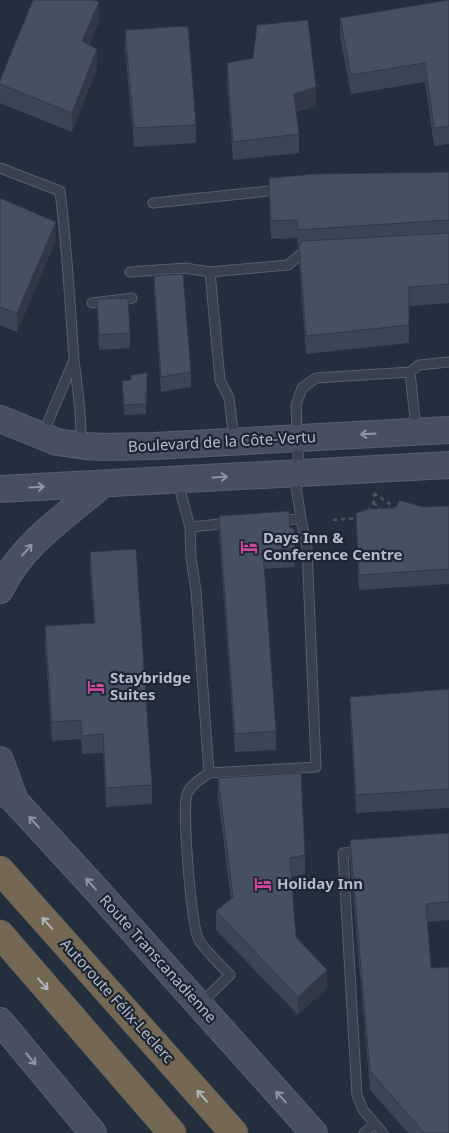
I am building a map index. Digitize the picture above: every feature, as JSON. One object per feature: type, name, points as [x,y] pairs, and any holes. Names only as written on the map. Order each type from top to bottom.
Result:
[{"type":"highway","name":"Autoroute Félix-Leclerc","points":[[0,870],[234,1133]]},
{"type":"highway","points":[[0,934],[172,1133]]},
{"type":"street","points":[[0,403],[42,437]]},
{"type":"street","name":"Boulevard de la Côte-Vertu","points":[[0,419],[42,437],[80,446],[141,446],[234,442],[449,430]]},
{"type":"street","points":[[0,489],[449,465]]},
{"type":"street","points":[[0,590],[11,570],[28,548],[103,484]]},
{"type":"street","points":[[0,760],[7,794]]},
{"type":"street","name":"Route Transcanadienne","points":[[7,794],[314,1133]]},
{"type":"street","points":[[0,1022],[87,1131]]},
{"type":"lane","points":[[0,168],[60,191],[66,241],[74,360],[82,427],[80,446]]},
{"type":"lane","points":[[153,203],[285,190]]},
{"type":"lane","points":[[130,272],[185,268],[210,272],[288,265],[301,254],[320,253]]},
{"type":"lane","points":[[210,272],[220,380],[229,398],[234,442]]},
{"type":"lane","points":[[92,303],[132,298]]},
{"type":"lane","points":[[42,437],[74,360]]},
{"type":"lane","points":[[199,1005],[230,975],[199,941],[192,913],[186,796],[191,787],[209,773],[316,768],[307,547],[296,486],[299,473],[296,405],[298,395],[309,382],[316,378],[410,372],[419,365],[449,362]]},
{"type":"lane","points":[[410,372],[417,432]]},
{"type":"lane","points":[[180,479],[181,494],[190,526],[190,558],[196,591],[209,773]]},
{"type":"lane","points":[[266,520],[301,519]]},
{"type":"lane","points":[[190,526],[240,522]]},
{"type":"lane","points":[[372,851],[343,853],[357,1095],[363,1110],[383,1133]]},
{"type":"lane","points":[[364,1133],[375,1124]]},
{"type":"path","points":[[332,520],[358,518],[369,513],[375,498],[373,488]]},
{"type":"path","points":[[374,493],[403,511]]},
{"type":"path","points":[[373,504],[381,508],[379,515]]},
{"type":"building","points":[[33,0],[93,0],[99,2],[82,41],[97,49],[72,113],[0,84]]},
{"type":"building","points":[[449,0],[449,126],[434,128],[425,63],[351,75],[340,18]]},
{"type":"building","points":[[308,20],[316,87],[294,94],[299,134],[233,142],[227,63],[253,58],[257,25]]},
{"type":"building","points":[[188,26],[196,125],[134,128],[125,30]]},
{"type":"building","points":[[449,172],[449,220],[298,230],[297,220],[271,221],[269,178],[316,174]]},
{"type":"building","points":[[0,198],[56,222],[17,313],[0,307]]},
{"type":"building","points":[[449,233],[449,284],[409,287],[409,325],[306,336],[299,245],[303,241]]},
{"type":"building","points":[[183,274],[191,372],[161,377],[154,276]]},
{"type":"building","points":[[128,298],[130,333],[99,335],[97,299]]},
{"type":"building","points":[[147,373],[146,404],[124,405],[122,381],[131,380],[131,375]]},
{"type":"building","points":[[399,500],[423,507],[449,506],[449,569],[359,575],[356,513],[369,509],[396,508]]},
{"type":"building","points":[[289,511],[290,528],[294,528],[295,548],[263,551],[276,731],[235,734],[219,516]]},
{"type":"building","points":[[136,549],[152,785],[106,788],[103,734],[82,736],[81,720],[52,722],[45,626],[95,623],[90,552]]},
{"type":"building","points":[[449,689],[449,789],[356,795],[350,697]]},
{"type":"building","points":[[301,773],[305,855],[290,858],[296,937],[327,970],[298,997],[216,911],[233,897],[218,778]]},
{"type":"building","points":[[449,833],[449,902],[426,904],[431,968],[449,967],[449,1133],[424,1133],[370,1071],[350,840]]},
{"type":"place","name":"Days Inn & Conference Centre","points":[[249,547]]},
{"type":"place","name":"Staybridge Suites","points":[[96,687]]},
{"type":"place","name":"Holiday Inn","points":[[263,884]]}]
